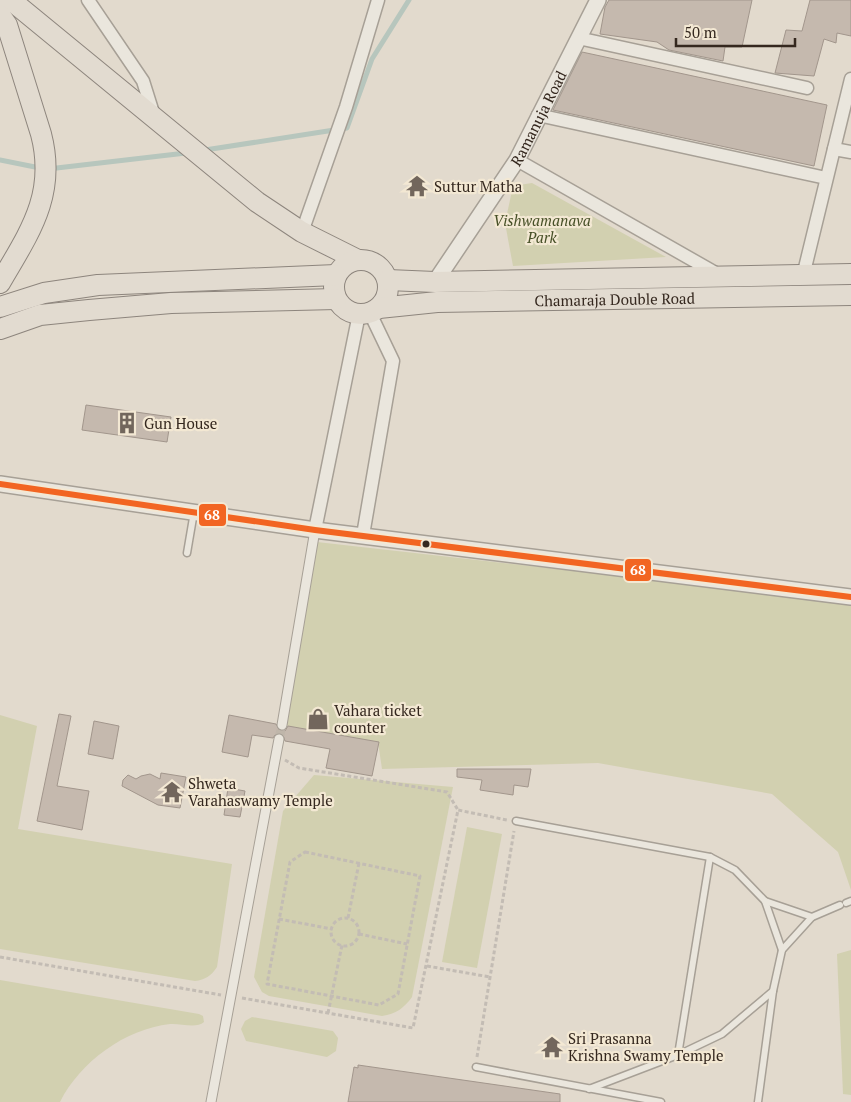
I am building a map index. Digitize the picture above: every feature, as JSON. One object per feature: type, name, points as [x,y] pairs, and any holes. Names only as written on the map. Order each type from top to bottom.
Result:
[{"type":"main road","points":[[6,9],[154,116],[257,202],[302,232],[356,260]]},
{"type":"main road","points":[[0,283],[33,226],[40,209],[47,179],[44,147],[6,9]]},
{"type":"main road","points":[[366,259],[376,263],[384,270],[388,280],[389,290],[386,300],[369,312],[350,312],[336,299],[333,287],[336,275],[344,265],[356,260],[366,259]]},
{"type":"main road","points":[[388,280],[435,282],[725,278],[851,274]]},
{"type":"main road","points":[[0,307],[44,294],[98,285],[336,275]]},
{"type":"main road","name":"Chamaraja Double Road","points":[[369,312],[437,302],[851,295]]},
{"type":"main road","points":[[0,329],[40,315],[89,310],[171,303],[336,299]]},
{"type":"street","points":[[88,0],[143,81],[154,116]]},
{"type":"street","points":[[302,232],[346,107],[378,0]]},
{"type":"street","name":"Ramanuja Road","points":[[435,282],[517,160],[538,115],[598,0]]},
{"type":"street","points":[[578,38],[807,88]]},
{"type":"street","points":[[802,276],[851,79]]},
{"type":"street","points":[[538,115],[826,178]]},
{"type":"street","points":[[834,149],[851,152]]},
{"type":"street","points":[[517,160],[725,278]]},
{"type":"street","points":[[282,725],[315,530],[369,312]]},
{"type":"street","points":[[363,535],[393,361],[369,312]]},
{"type":"street","points":[[0,484],[315,530],[851,597]]},
{"type":"street","points":[[211,1102],[279,740]]},
{"type":"lane","points":[[187,553],[194,512]]},
{"type":"lane","points":[[516,822],[710,857],[734,870],[765,901],[782,950]]},
{"type":"lane","points":[[678,1055],[710,857]]},
{"type":"lane","points":[[765,901],[812,917]]},
{"type":"lane","points":[[758,1102],[772,991],[782,950],[812,917],[846,903]]},
{"type":"lane","points":[[589,1089],[678,1055],[722,1034],[772,991]]},
{"type":"lane","points":[[476,1067],[661,1102]]},
{"type":"path","points":[[0,957],[413,1028],[458,810],[447,792],[299,768],[276,755]]},
{"type":"path","points":[[458,810],[516,822],[476,1067]]},
{"type":"path","points":[[305,852],[420,876],[398,994],[379,1005],[267,984],[279,919],[290,862],[305,852]]},
{"type":"path","points":[[348,918],[359,863]]},
{"type":"path","points":[[348,918],[357,924],[359,934],[353,943],[342,945],[334,939],[332,929],[338,920],[348,918]]},
{"type":"path","points":[[279,919],[332,929]]},
{"type":"path","points":[[359,934],[407,944]]},
{"type":"path","points":[[328,1013],[342,945]]},
{"type":"path","points":[[427,966],[490,977]]},
{"type":"green space","name":"Vishwamanava Park","points":[[532,183],[666,257],[513,266],[505,223],[513,186]]},
{"type":"green space","points":[[317,542],[851,602],[851,890],[838,852],[772,794],[598,763],[382,769],[378,742],[282,725]]},
{"type":"green space","points":[[0,715],[37,726],[18,829],[232,864],[217,967],[210,975],[202,980],[195,981],[0,949]]},
{"type":"green space","points":[[314,775],[453,787],[412,997],[403,1007],[391,1014],[382,1016],[269,996],[262,992],[254,977],[283,811]]},
{"type":"green space","points":[[467,827],[502,834],[477,968],[442,962]]},
{"type":"green space","points":[[851,950],[851,1095],[843,1094],[837,954]]},
{"type":"green space","points":[[0,980],[199,1014],[203,1016],[204,1022],[197,1025],[170,1024],[153,1027],[121,1040],[92,1061],[79,1074],[60,1102],[0,1102]]},
{"type":"green space","points":[[252,1017],[333,1031],[338,1038],[336,1051],[327,1057],[246,1041],[241,1029],[245,1021]]},
{"type":"building","points":[[609,0],[752,0],[742,47],[725,47],[723,61],[669,50],[657,42],[600,34],[605,7]]},
{"type":"building","points":[[810,0],[851,0],[851,36],[837,33],[836,43],[824,39],[814,76],[775,73],[786,30],[802,31]]},
{"type":"building","points":[[582,52],[827,105],[814,166],[553,110]]},
{"type":"building","name":"Gun House","points":[[86,405],[171,417],[167,442],[82,430]]},
{"type":"building","points":[[59,714],[71,716],[57,786],[89,791],[82,830],[37,821]]},
{"type":"building","points":[[229,715],[276,724],[280,731],[285,731],[288,726],[379,742],[372,776],[326,768],[330,749],[285,741],[280,733],[273,738],[252,735],[248,757],[222,752]]},
{"type":"building","points":[[94,721],[119,726],[113,759],[88,754]]},
{"type":"building","points":[[457,769],[531,769],[528,787],[514,785],[513,795],[480,790],[482,780],[457,777]]},
{"type":"building","points":[[161,773],[186,777],[180,808],[158,805],[122,786],[123,780],[128,775],[136,779],[150,774],[160,779]]},
{"type":"building","points":[[228,788],[245,791],[240,817],[224,815]]},
{"type":"building","points":[[358,1065],[560,1094],[560,1102],[348,1102],[354,1067],[358,1068]]},
{"type":"waterway","points":[[205,150],[347,128],[372,59],[409,0]]},
{"type":"waterway","points":[[48,169],[186,153]]},
{"type":"waterway","points":[[0,160],[40,168]]},
{"type":"tunnel","points":[[279,739],[282,725]]},
{"type":"transit line","name":"68","points":[[0,484],[315,530],[851,597]]},
{"type":"place","name":"Suttur Matha","points":[[417,186]]},
{"type":"place","name":"Gun House","points":[[127,423]]},
{"type":"place","name":"Vahara ticket counter","points":[[318,719]]},
{"type":"place","name":"Shweta Varahaswamy Temple","points":[[172,792]]},
{"type":"place","name":"Sri Prasanna Krishna Swamy Temple","points":[[552,1047]]}]
